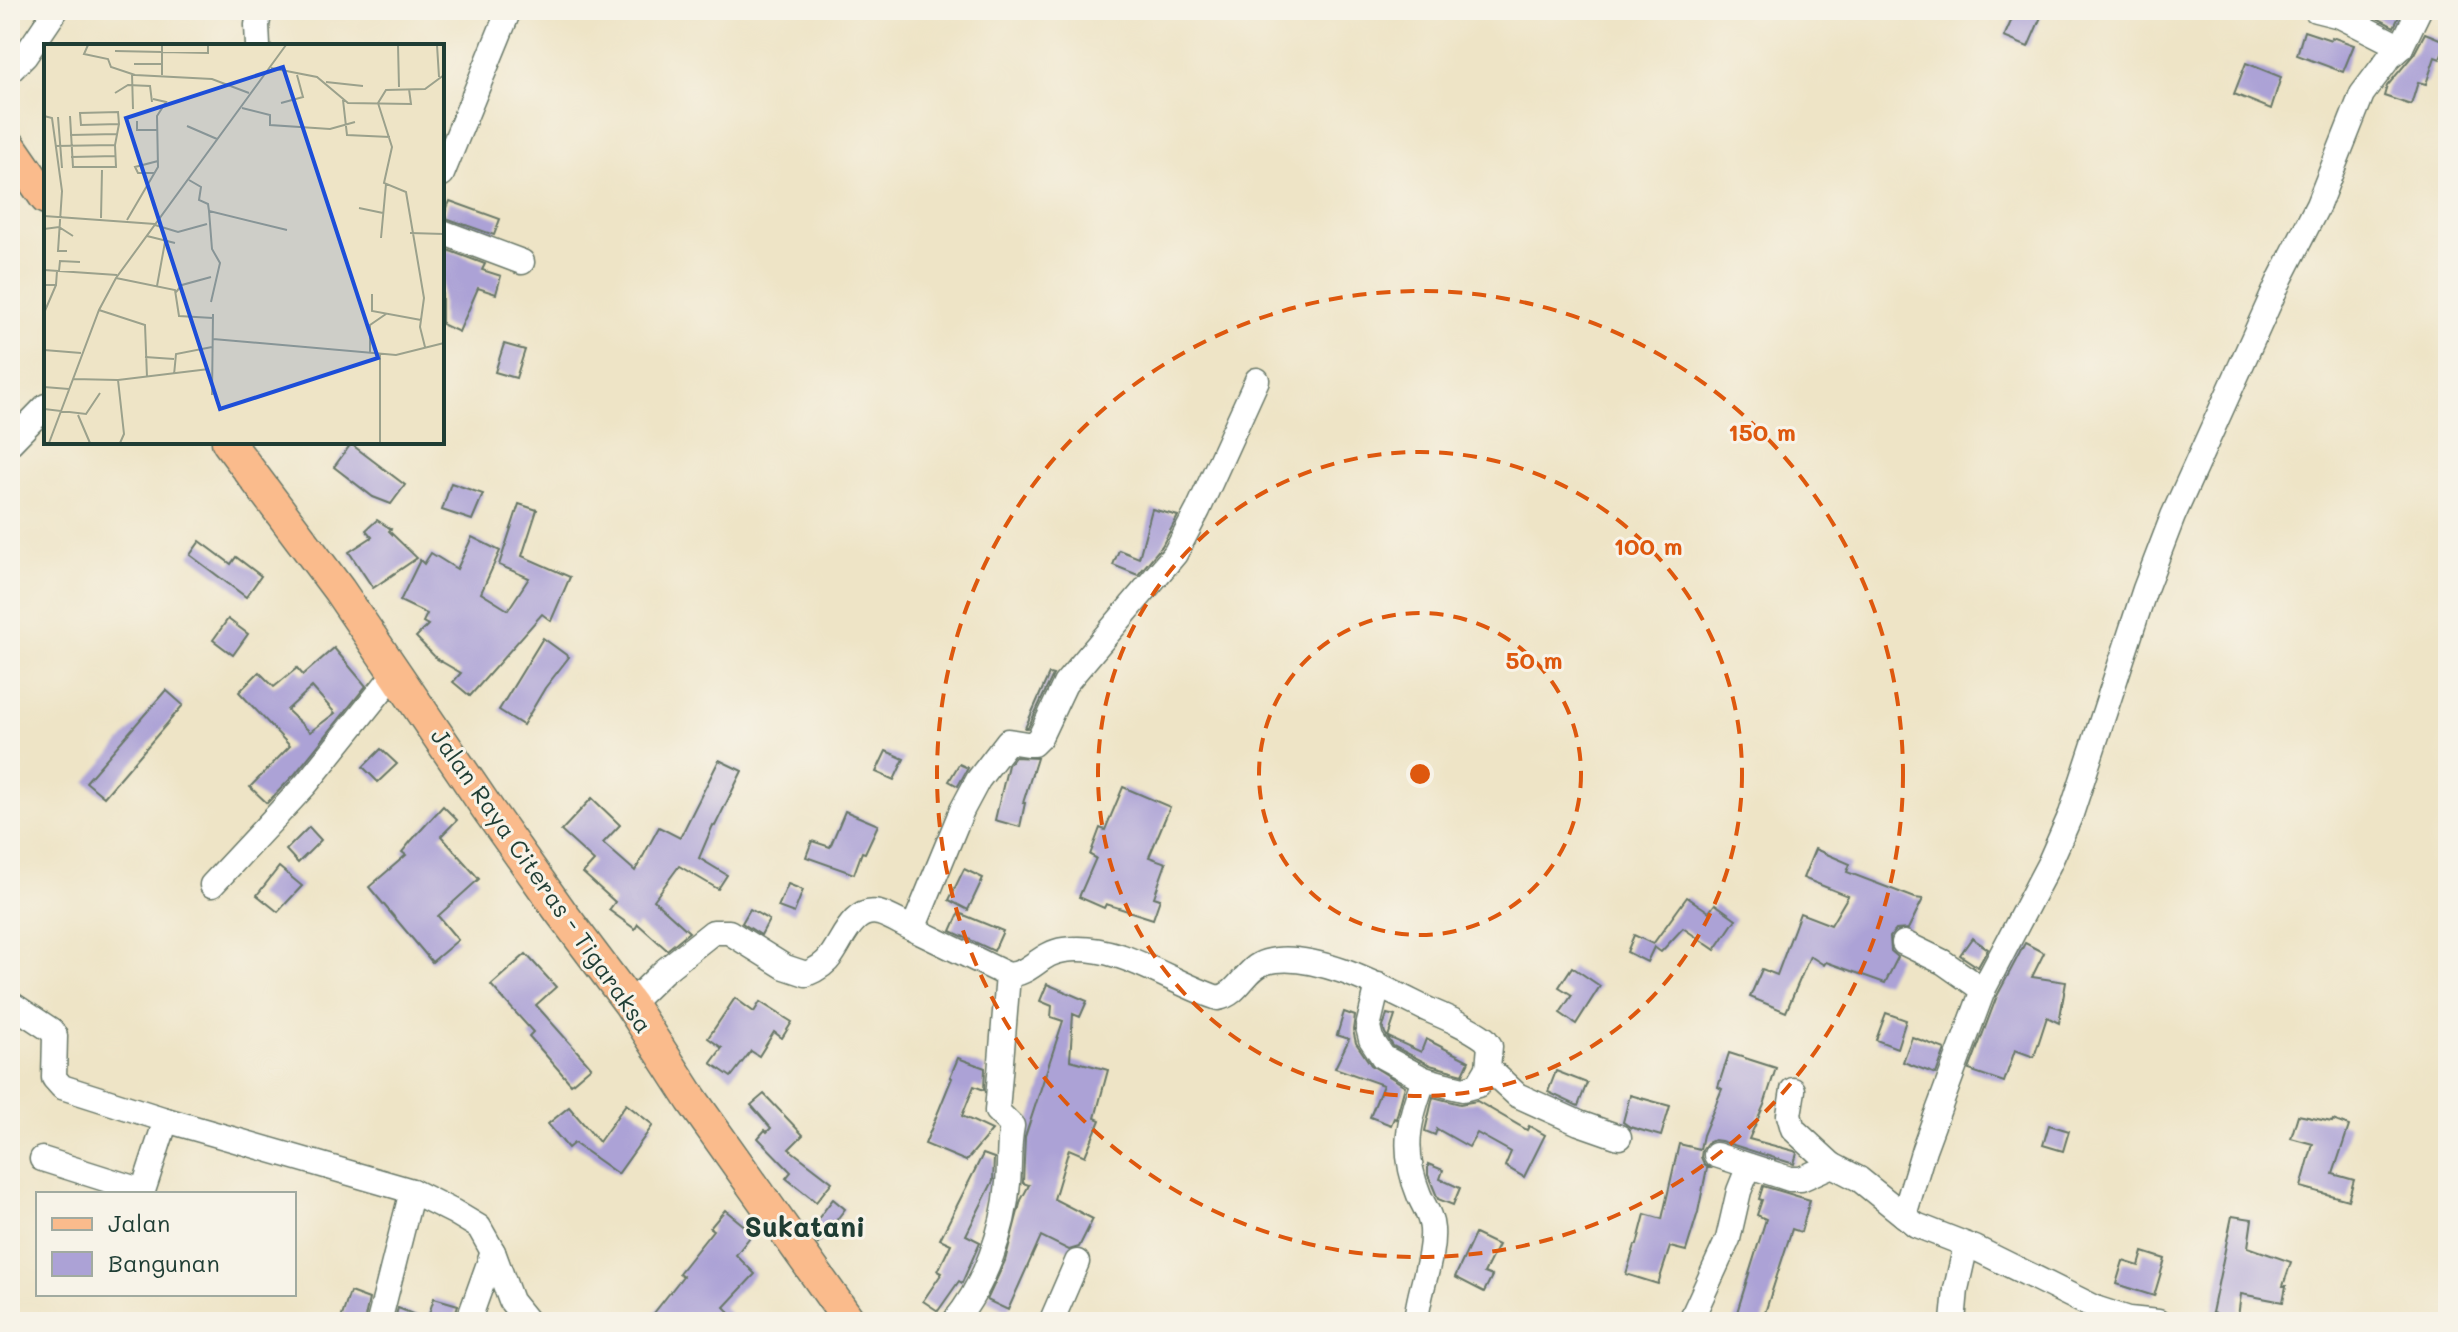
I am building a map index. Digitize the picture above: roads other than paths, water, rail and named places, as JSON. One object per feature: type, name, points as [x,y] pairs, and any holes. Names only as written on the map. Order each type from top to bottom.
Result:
[{"type":"main road","points":[[10,146],[44,195]]},
{"type":"main road","name":"Jalan Raya Citeras - Tigaraksa","points":[[230,444],[339,590],[560,911],[630,1004],[692,1100],[850,1322]]},
{"type":"street","points":[[10,71],[25,56],[56,10]]},
{"type":"street","points":[[258,44],[260,10]]},
{"type":"street","points":[[444,169],[509,10]]},
{"type":"street","points":[[2316,10],[2340,16],[2401,47]]},
{"type":"street","points":[[1904,1215],[1924,1149],[1983,990],[2035,892],[2071,814],[2145,589],[2173,516],[2281,277],[2318,205],[2362,94],[2401,47],[2419,10]]},
{"type":"street","points":[[444,233],[522,262]]},
{"type":"street","points":[[913,929],[962,810],[978,780],[1008,741],[1033,744],[1040,737],[1065,684],[1175,554],[1257,380]]},
{"type":"street","points":[[10,443],[44,408]]},
{"type":"street","points":[[212,885],[306,784],[395,673]]},
{"type":"street","points":[[630,1004],[664,971],[713,932],[729,932],[785,967],[806,974],[830,959],[846,930],[863,914],[871,912],[881,913],[1008,975],[1027,970],[1040,958],[1052,953],[1073,949],[1127,960],[1218,998],[1237,989],[1250,971],[1263,963],[1285,959],[1343,971],[1378,985],[1485,1039],[1490,1046],[1488,1068],[1478,1085],[1463,1089],[1424,1079],[1383,1057],[1371,1039],[1368,1027],[1378,985]]},
{"type":"street","points":[[1904,943],[1943,962],[1983,990]]},
{"type":"street","points":[[954,1322],[964,1310],[989,1259],[1002,1220],[1009,1182],[1009,1139],[1013,1127],[997,1111],[1008,975]]},
{"type":"street","points":[[10,1003],[51,1030],[55,1036],[54,1078],[62,1087],[412,1191],[479,1227],[493,1252],[511,1301],[528,1322]]},
{"type":"street","points":[[1488,1068],[1517,1095],[1619,1137]]},
{"type":"street","points":[[1416,1322],[1433,1240],[1432,1223],[1418,1193],[1408,1151],[1410,1117],[1424,1079]]},
{"type":"street","points":[[1793,1090],[1789,1115],[1793,1129],[1832,1165],[1859,1179],[1916,1225],[1966,1245],[2098,1309],[2129,1321],[2158,1322]]},
{"type":"street","points":[[142,1192],[166,1120]]},
{"type":"street","points":[[1716,1155],[1790,1179],[1801,1179],[1832,1165]]},
{"type":"street","points":[[42,1159],[139,1192]]},
{"type":"street","points":[[1690,1322],[1728,1239],[1739,1191],[1749,1166]]},
{"type":"street","points":[[379,1322],[412,1191]]},
{"type":"street","points":[[1953,1322],[1956,1289],[1966,1245]]},
{"type":"street","points":[[468,1322],[493,1252]]},
{"type":"street","points":[[1051,1322],[1077,1262]]},
{"type":"district","name":"Sukatani","points":[[805,1227]]}]
